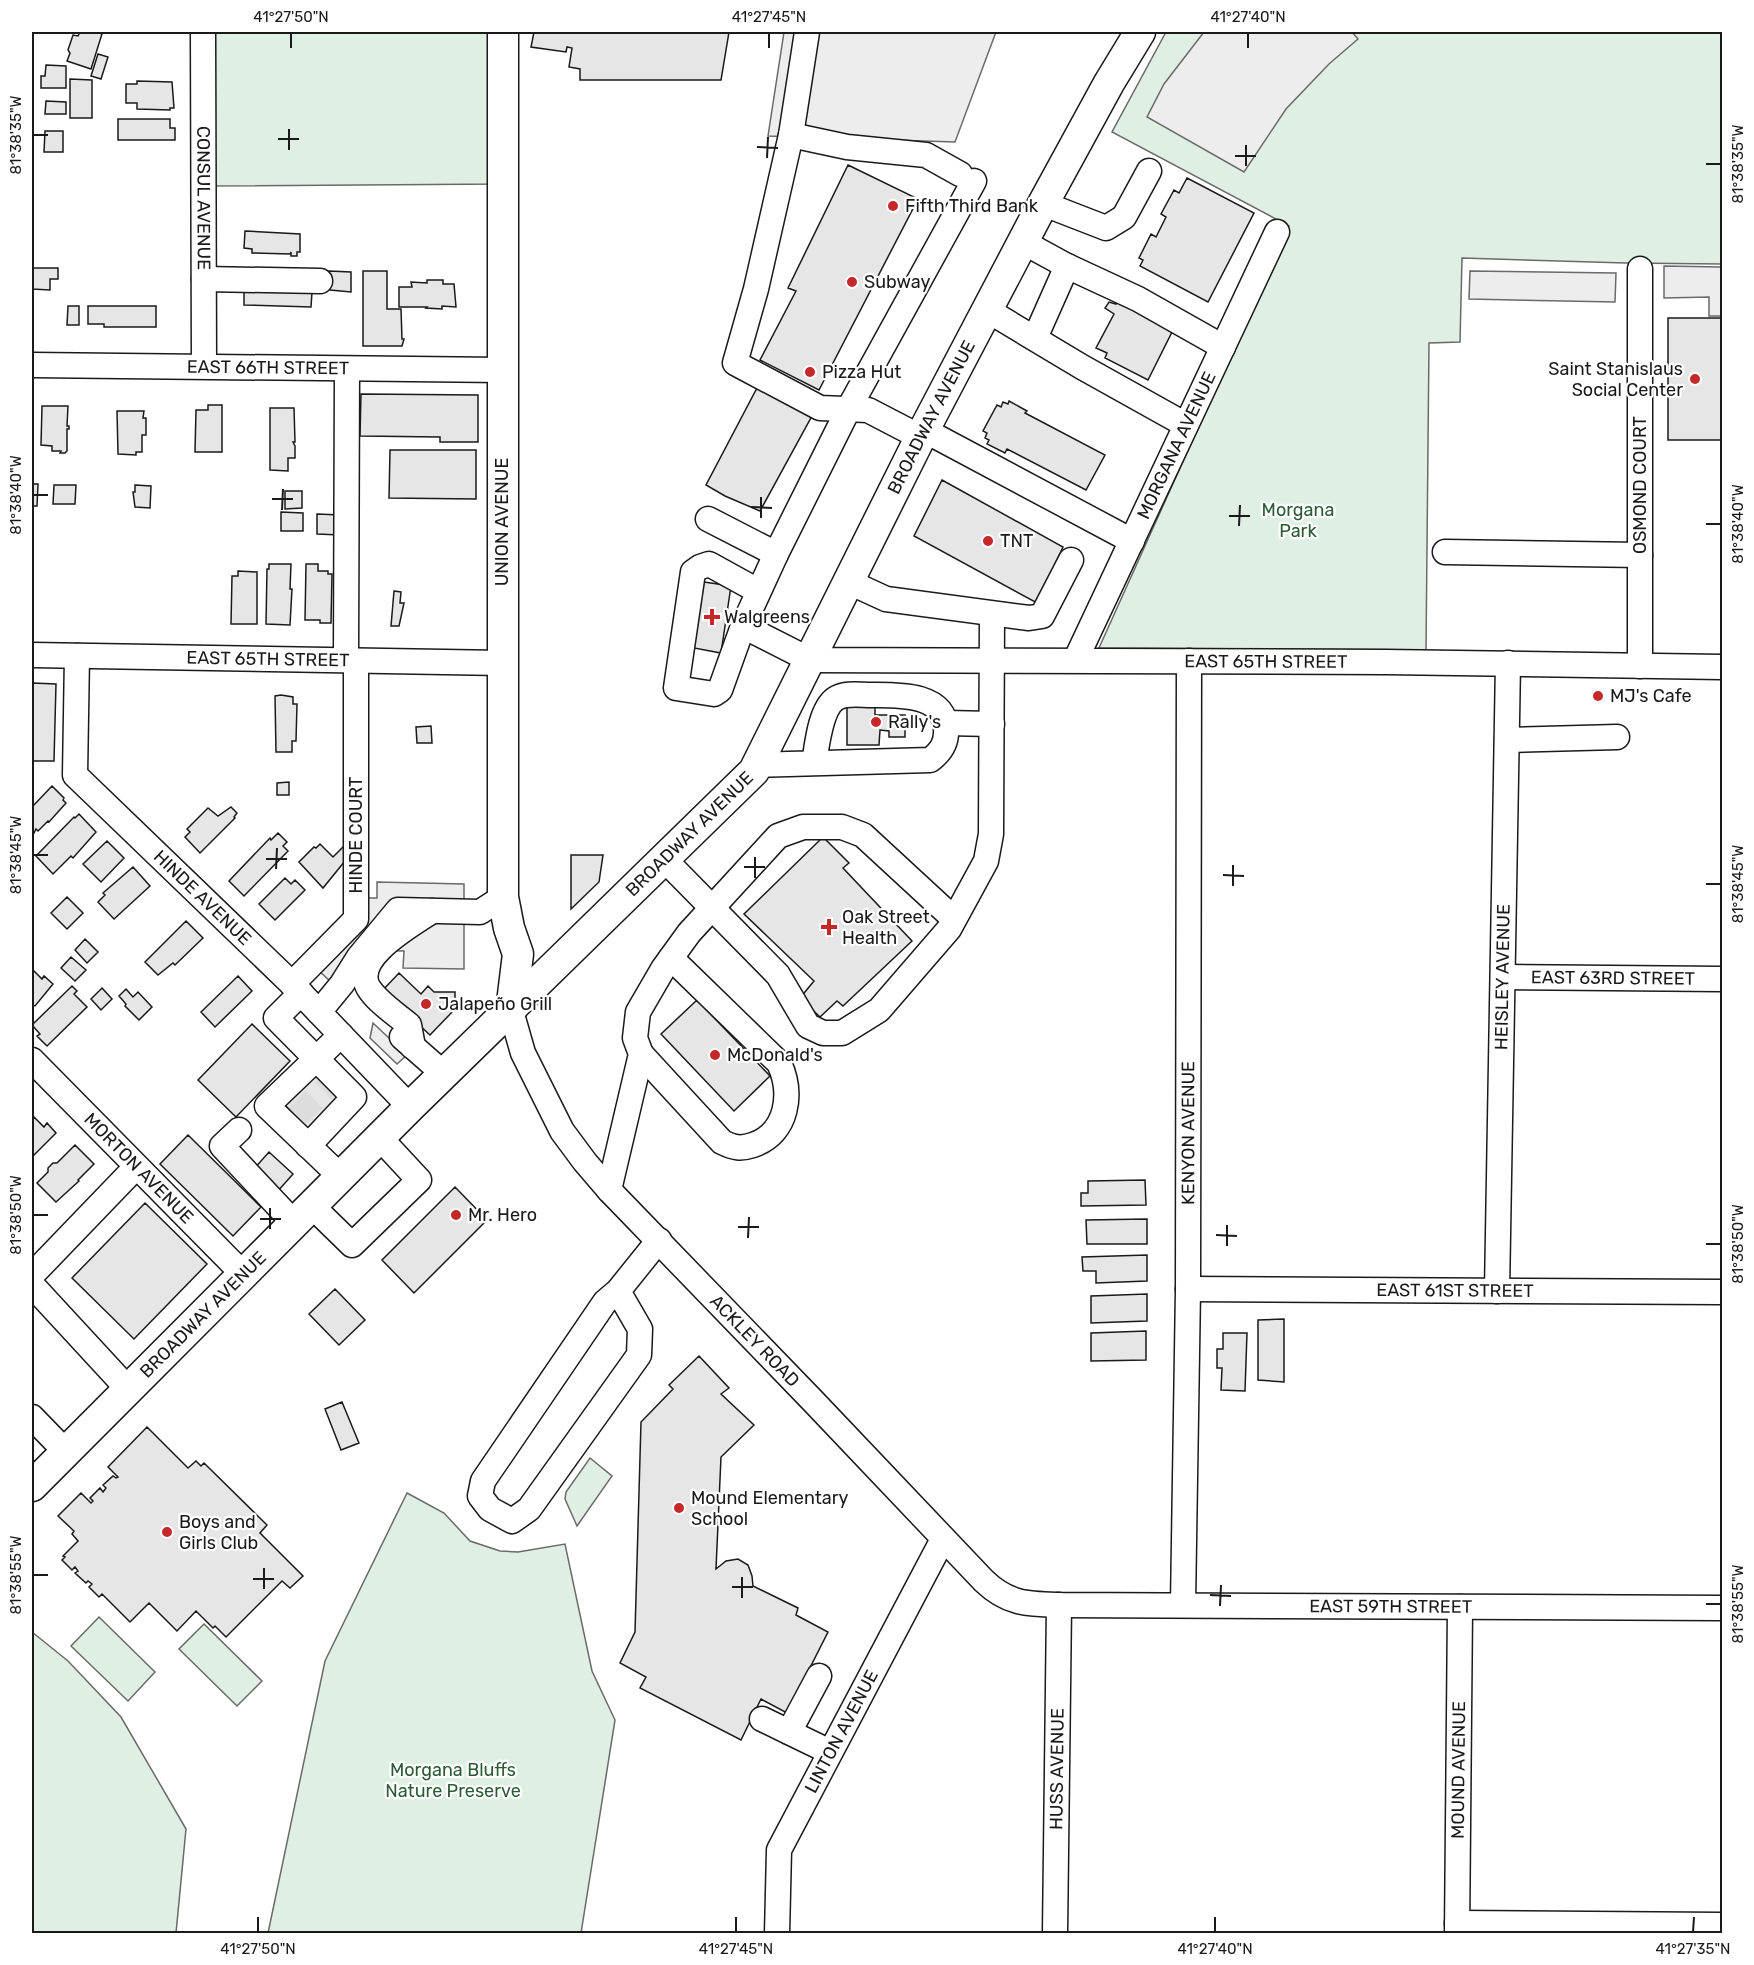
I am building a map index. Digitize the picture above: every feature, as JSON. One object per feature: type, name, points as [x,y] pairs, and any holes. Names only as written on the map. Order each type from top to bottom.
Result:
[{"type":"main road","name":"UNION AVENUE","points":[[503,32],[503,897],[509,928],[518,954],[511,1011]]},
{"type":"main road","name":"BROADWAY AVENUE","points":[[32,1485],[410,1107],[511,1011],[754,771],[922,434],[1110,80],[1140,32]]},
{"type":"street","points":[[807,32],[791,135],[756,290],[735,363],[820,408],[868,410],[922,434],[1132,541]]},
{"type":"street","name":"CONSUL AVENUE","points":[[200,33],[204,366]]},
{"type":"street","points":[[758,591],[709,564],[693,572],[676,688],[714,694],[720,690],[758,591],[967,178],[926,155],[847,147],[791,135]]},
{"type":"street","points":[[1044,204],[1106,228],[1124,217],[1149,171]]},
{"type":"street","name":"MORGANA AVENUE","points":[[1077,659],[1277,232]]},
{"type":"street","points":[[1023,242],[1067,266],[1138,299],[1223,347]]},
{"type":"street","points":[[1035,338],[1067,266]]},
{"type":"street","name":"OSMOND COURT","points":[[1640,269],[1640,666]]},
{"type":"street","points":[[204,279],[320,281]]},
{"type":"street","points":[[987,310],[1082,367],[1186,425]]},
{"type":"street","name":"EAST 66TH STREET","points":[[32,365],[502,370]]},
{"type":"street","name":"HINDE COURT","points":[[315,1060],[276,1018],[296,989],[356,919],[347,369]]},
{"type":"street","points":[[708,519],[776,554]]},
{"type":"street","points":[[1445,552],[1640,555]]},
{"type":"street","points":[[849,582],[886,599],[1029,618],[1042,616],[1071,560]]},
{"type":"street","points":[[664,859],[778,975],[808,1026],[823,1033],[842,1033],[879,1010],[949,929],[986,861],[991,834],[992,614]]},
{"type":"street","points":[[743,626],[810,660]]},
{"type":"street","name":"EAST 65TH STREET","points":[[32,655],[502,663]]},
{"type":"street","name":"HINDE AVENUE","points":[[77,656],[75,775],[320,1012],[410,1107]]},
{"type":"street","name":"EAST 65TH STREET","points":[[810,660],[1077,659],[1722,667]]},
{"type":"street","name":"KENYON AVENUE","points":[[1183,1605],[1188,1289],[1190,661]]},
{"type":"street","name":"HEISLEY AVENUE","points":[[1497,1291],[1508,663]]},
{"type":"street","points":[[757,765],[930,760],[944,746],[946,723],[942,713],[934,705],[924,700],[900,695],[845,695],[835,699],[831,704],[819,728],[814,763]]},
{"type":"street","points":[[946,723],[992,724]]},
{"type":"street","points":[[1507,740],[1617,737]]},
{"type":"street","points":[[670,958],[779,1063],[786,1085],[786,1106],[780,1122],[770,1136],[745,1147],[733,1148],[722,1142],[641,1054],[635,1038],[638,1012],[670,958],[685,938],[778,836],[803,827],[842,827],[863,835],[954,920]]},
{"type":"street","points":[[320,1012],[359,957],[398,910],[480,912],[503,897]]},
{"type":"street","points":[[413,1047],[409,1025],[374,995],[367,985],[366,972],[372,958],[384,945],[432,911]]},
{"type":"street","name":"EAST 63RD STREET","points":[[1503,977],[1722,979]]},
{"type":"street","points":[[342,984],[444,1074]]},
{"type":"street","name":"ACKLEY ROAD","points":[[511,1011],[523,1053],[562,1131],[609,1190],[996,1593],[1026,1604],[1059,1605]]},
{"type":"street","points":[[341,1035],[267,1107],[293,1121],[308,1146],[341,1177]]},
{"type":"street","points":[[609,1190],[641,1054]]},
{"type":"street","name":"MORTON AVENUE","points":[[32,1060],[244,1275]]},
{"type":"street","points":[[308,1146],[354,1097],[333,1082],[315,1060]]},
{"type":"street","points":[[239,1130],[222,1146],[303,1215],[352,1245],[418,1180],[380,1138]]},
{"type":"street","points":[[32,1275],[136,1167]]},
{"type":"street","points":[[618,1291],[640,1329],[639,1355],[529,1509],[512,1521],[490,1509],[480,1496],[483,1481],[605,1302],[618,1291],[659,1240]]},
{"type":"street","points":[[32,1286],[128,1389]]},
{"type":"street","name":"EAST 61ST STREET","points":[[1188,1289],[1722,1292]]},
{"type":"street","points":[[32,1417],[65,1450]]},
{"type":"street","name":"LINTON AVENUE","points":[[777,1934],[779,1850],[943,1539]]},
{"type":"street","name":"EAST 59TH STREET","points":[[1059,1605],[1722,1608]]},
{"type":"street","name":"HUSS AVENUE","points":[[1055,1934],[1059,1605]]},
{"type":"street","name":"MOUND AVENUE","points":[[1457,1928],[1460,1607]]},
{"type":"street","points":[[789,1732],[819,1676]]},
{"type":"street","points":[[762,1719],[830,1752]]},
{"type":"street","points":[[1457,1928],[1722,1925]]},
{"type":"green space","points":[[205,32],[503,32],[502,184],[204,186]]},
{"type":"green space","name":"Morgana Park","points":[[1166,32],[1722,32],[1722,264],[1462,258],[1460,342],[1429,343],[1426,650],[1099,648],[1289,226],[1112,132]]},
{"type":"green space","points":[[590,1458],[612,1476],[577,1526],[565,1499],[566,1492]]},
{"type":"green space","name":"Morgana Bluffs Nature Preserve","points":[[407,1493],[444,1513],[470,1541],[500,1551],[518,1552],[565,1544],[592,1671],[615,1720],[581,1933],[268,1933],[325,1661]]},
{"type":"green space","points":[[99,1617],[155,1672],[128,1701],[71,1646]]},
{"type":"green space","points":[[204,1624],[262,1681],[237,1706],[179,1649]]},
{"type":"green space","points":[[32,1632],[68,1661],[121,1717],[186,1829],[176,1933],[32,1933]]},
{"type":"shaded area","points":[[784,32],[996,32],[955,142],[768,136]]},
{"type":"shaded area","points":[[1204,32],[1352,32],[1358,39],[1329,64],[1286,109],[1244,172],[1147,117],[1164,84]]},
{"type":"shaded area","points":[[1664,266],[1722,267],[1722,316],[1709,316],[1709,297],[1664,298]]},
{"type":"shaded area","points":[[1470,271],[1616,273],[1615,302],[1469,299]]},
{"type":"shaded area","points":[[377,882],[464,884],[464,969],[403,968],[404,951],[362,950],[330,981],[318,970],[360,898],[377,898]]},
{"type":"shaded area","points":[[373,1023],[407,1055],[397,1064],[370,1038]]},
{"type":"building","points":[[80,32],[102,34],[91,69],[67,61],[73,35],[78,36]]},
{"type":"building","points":[[534,32],[729,32],[721,80],[580,80],[580,69],[569,67],[572,48],[567,47],[566,52],[531,47]]},
{"type":"building","points":[[98,54],[108,57],[101,79],[91,76]]},
{"type":"building","points":[[46,65],[66,66],[66,88],[41,88],[41,76],[45,76]]},
{"type":"building","points":[[70,79],[92,80],[92,118],[70,118]]},
{"type":"building","points":[[137,81],[172,82],[174,108],[170,110],[137,109],[137,103],[126,103],[126,84],[137,84]]},
{"type":"building","points":[[46,101],[66,102],[66,114],[45,114]]},
{"type":"building","points":[[118,119],[170,119],[170,128],[175,128],[175,140],[118,140]]},
{"type":"building","points":[[45,131],[63,131],[63,152],[44,152]]},
{"type":"building","points":[[848,165],[918,199],[819,390],[760,360],[796,291],[788,288]]},
{"type":"building","points":[[1187,178],[1254,213],[1208,302],[1140,266],[1143,260],[1139,258],[1151,234],[1156,237],[1166,217],[1161,214],[1174,190],[1179,193]]},
{"type":"building","points":[[245,231],[300,234],[300,252],[297,252],[297,256],[291,256],[291,252],[290,254],[252,253],[252,249],[244,248]]},
{"type":"building","points":[[32,268],[58,268],[58,279],[50,279],[50,290],[32,289]]},
{"type":"building","points":[[329,271],[351,272],[351,292],[330,290]]},
{"type":"building","points":[[363,271],[387,271],[387,309],[401,309],[402,339],[404,339],[402,346],[363,346]]},
{"type":"building","points":[[427,280],[443,280],[443,284],[454,284],[456,307],[442,306],[442,309],[399,307],[399,287],[412,287],[411,282],[427,283]]},
{"type":"building","points":[[244,289],[312,292],[311,307],[244,305]]},
{"type":"building","points":[[1118,300],[1173,330],[1148,380],[1105,358],[1107,353],[1096,348],[1114,314],[1105,308],[1109,302],[1116,304]]},
{"type":"building","points":[[68,306],[79,306],[79,325],[67,325]]},
{"type":"building","points":[[88,306],[156,306],[156,327],[104,327],[104,324],[88,324]]},
{"type":"building","name":"Saint Stanislaus Social Center","points":[[1668,318],[1722,318],[1722,440],[1668,440]]},
{"type":"building","points":[[757,388],[813,414],[760,511],[706,485]]},
{"type":"building","points":[[361,394],[478,395],[478,442],[440,442],[440,437],[360,436]]},
{"type":"building","points":[[1009,401],[1027,411],[1025,413],[1105,455],[1086,490],[1007,449],[1005,453],[987,444],[989,440],[985,438],[987,433],[983,431],[997,405],[1001,407],[1003,402],[1008,404]]},
{"type":"building","points":[[208,405],[222,405],[222,452],[195,452],[196,410],[208,410]]},
{"type":"building","points":[[42,406],[68,406],[67,426],[69,429],[67,429],[67,451],[65,453],[52,451],[52,446],[41,445]]},
{"type":"building","points":[[270,408],[294,408],[295,458],[288,458],[288,471],[270,470]]},
{"type":"building","points":[[117,411],[144,411],[146,435],[142,435],[142,452],[136,452],[136,455],[118,454]]},
{"type":"building","points":[[390,450],[476,450],[476,499],[389,498]]},
{"type":"building","name":"TNT","points":[[942,480],[1063,547],[1037,603],[914,536]]},
{"type":"building","points":[[32,484],[38,484],[37,506],[32,506]]},
{"type":"building","points":[[54,485],[76,485],[75,504],[53,504]]},
{"type":"building","points":[[135,485],[151,486],[150,508],[135,507],[133,492],[135,492]]},
{"type":"building","points":[[285,491],[302,491],[302,508],[285,509]]},
{"type":"building","points":[[281,512],[303,513],[303,531],[281,531]]},
{"type":"building","points":[[317,514],[340,515],[340,535],[317,534]]},
{"type":"building","points":[[269,564],[291,564],[290,625],[266,624]]},
{"type":"building","points":[[306,564],[318,564],[318,571],[328,571],[328,574],[332,574],[331,623],[305,620]]},
{"type":"building","points":[[238,571],[257,572],[257,624],[231,624],[232,576],[238,576]]},
{"type":"building","name":"Walgreens","points":[[704,582],[731,586],[721,653],[694,648]]},
{"type":"building","points":[[394,591],[401,592],[400,603],[404,603],[399,626],[391,626]]},
{"type":"building","points":[[32,683],[56,684],[54,761],[32,761]]},
{"type":"building","points":[[275,696],[293,697],[293,704],[297,704],[296,741],[292,741],[292,752],[276,752]]},
{"type":"building","name":"Rally's","points":[[847,697],[875,697],[875,715],[905,715],[905,737],[889,737],[889,731],[880,730],[879,745],[847,745]]},
{"type":"building","points":[[431,726],[432,743],[417,743],[416,727]]},
{"type":"building","points":[[289,782],[289,795],[277,795],[277,783]]},
{"type":"building","points":[[52,786],[66,803],[49,822],[38,831],[36,829],[32,837],[32,807]]},
{"type":"building","points":[[231,807],[237,813],[235,818],[200,853],[185,837],[190,832],[187,829],[208,808],[218,816]]},
{"type":"building","points":[[79,814],[96,832],[73,858],[71,856],[53,874],[36,856]]},
{"type":"building","points":[[278,833],[287,842],[283,846],[288,851],[244,896],[229,881],[270,838],[271,840]]},
{"type":"building","name":"Oak Street Health","points":[[823,837],[849,863],[843,868],[912,941],[843,1006],[837,1001],[820,1017],[800,998],[814,981],[744,914]]},
{"type":"building","points":[[107,841],[124,858],[101,882],[83,864]]},
{"type":"building","points":[[320,844],[333,857],[346,844],[349,856],[323,888],[299,862]]},
{"type":"building","points":[[571,855],[603,855],[599,882],[571,909]]},
{"type":"building","points":[[133,867],[150,886],[114,919],[98,902],[105,895],[103,893]]},
{"type":"building","points":[[285,878],[291,884],[295,880],[305,890],[275,920],[259,904]]},
{"type":"building","points":[[67,897],[83,913],[67,929],[51,913]]},
{"type":"building","points":[[186,921],[203,938],[175,965],[173,963],[158,975],[145,962]]},
{"type":"building","points":[[85,939],[98,952],[87,963],[75,950]]},
{"type":"building","points":[[71,957],[86,970],[75,981],[61,968]]},
{"type":"building","points":[[32,969],[42,979],[44,976],[53,984],[35,1006],[32,1005]]},
{"type":"building","name":"Jalapeño Grill","points":[[399,973],[421,994],[428,986],[434,992],[455,992],[455,1009],[430,1035],[382,991]]},
{"type":"building","points":[[238,976],[252,991],[215,1027],[201,1012]]},
{"type":"building","points":[[72,986],[77,991],[74,994],[87,1007],[47,1046],[37,1036],[40,1034],[32,1025]]},
{"type":"building","points":[[102,988],[112,999],[101,1010],[91,999]]},
{"type":"building","points":[[126,989],[133,997],[138,992],[152,1007],[139,1020],[119,996]]},
{"type":"building","name":"McDonald's","points":[[697,1000],[770,1076],[734,1111],[661,1034]]},
{"type":"building","points":[[252,1024],[290,1061],[236,1117],[198,1080]]},
{"type":"building","points":[[314,1069],[345,1097],[311,1132],[282,1102]]},
{"type":"building","points":[[34,1117],[44,1127],[47,1123],[56,1133],[32,1157],[32,1120]]},
{"type":"building","points":[[188,1135],[261,1207],[233,1236],[160,1164]]},
{"type":"building","points":[[75,1145],[94,1164],[56,1202],[37,1183],[53,1163],[57,1163]]},
{"type":"building","points":[[269,1152],[293,1174],[277,1192],[253,1170]]},
{"type":"building","points":[[1145,1180],[1146,1205],[1081,1206],[1081,1193],[1088,1193],[1088,1181]]},
{"type":"building","points":[[455,1187],[487,1220],[414,1293],[382,1260]]},
{"type":"building","points":[[145,1203],[207,1264],[134,1339],[72,1278]]},
{"type":"building","points":[[1147,1219],[1147,1244],[1087,1244],[1086,1220]]},
{"type":"building","points":[[1147,1255],[1147,1281],[1096,1283],[1096,1271],[1083,1271],[1082,1257]]},
{"type":"building","points":[[335,1289],[365,1320],[339,1345],[309,1314]]},
{"type":"building","points":[[1147,1294],[1147,1321],[1091,1323],[1091,1296]]},
{"type":"building","points":[[1284,1319],[1284,1382],[1258,1380],[1258,1320]]},
{"type":"building","points":[[1146,1331],[1146,1360],[1091,1361],[1091,1333]]},
{"type":"building","points":[[1223,1333],[1247,1333],[1245,1391],[1221,1390],[1222,1368],[1217,1368],[1217,1349],[1223,1349]]},
{"type":"building","name":"Mound Elementary School","points":[[699,1356],[729,1388],[721,1394],[754,1425],[721,1457],[716,1569],[726,1561],[738,1559],[748,1565],[753,1586],[798,1608],[796,1615],[828,1632],[787,1713],[761,1699],[741,1740],[640,1688],[646,1677],[620,1663],[635,1632],[641,1422],[673,1389],[669,1385]]},
{"type":"building","points":[[342,1402],[359,1443],[341,1450],[325,1409]]},
{"type":"building","name":"Boys and Girls Club","points":[[147,1427],[188,1468],[196,1461],[201,1466],[204,1463],[267,1525],[260,1533],[303,1576],[290,1588],[282,1581],[226,1637],[196,1611],[177,1631],[149,1603],[130,1622],[102,1594],[99,1597],[89,1587],[92,1584],[88,1581],[86,1583],[75,1573],[78,1571],[75,1567],[72,1570],[62,1560],[65,1557],[63,1556],[78,1541],[72,1534],[74,1531],[58,1516],[81,1493],[91,1503],[93,1501],[90,1498],[100,1488],[103,1492],[106,1488],[103,1485],[113,1476],[118,1477],[108,1467]]},
{"type":"tunnel","points":[[297,1116],[330,1084]]},
{"type":"place","name":"Fifth Third Bank","points":[[893,206]]},
{"type":"place","name":"Subway","points":[[852,282]]},
{"type":"place","name":"Pizza Hut","points":[[810,372]]},
{"type":"place","name":"Saint Stanislaus Social Center","points":[[1695,379]]},
{"type":"place","name":"TNT","points":[[988,541]]},
{"type":"place","name":"Walgreens","points":[[712,617]]},
{"type":"place","name":"MJ's Cafe","points":[[1598,696]]},
{"type":"place","name":"Rally's","points":[[876,722]]},
{"type":"place","name":"Oak Street Health","points":[[829,927]]},
{"type":"place","name":"Jalapeño Grill","points":[[426,1004]]},
{"type":"place","name":"McDonald's","points":[[715,1055]]},
{"type":"place","name":"Mr. Hero","points":[[456,1215]]},
{"type":"place","name":"Mound Elementary School","points":[[679,1508]]},
{"type":"place","name":"Boys and Girls Club","points":[[167,1532]]}]
